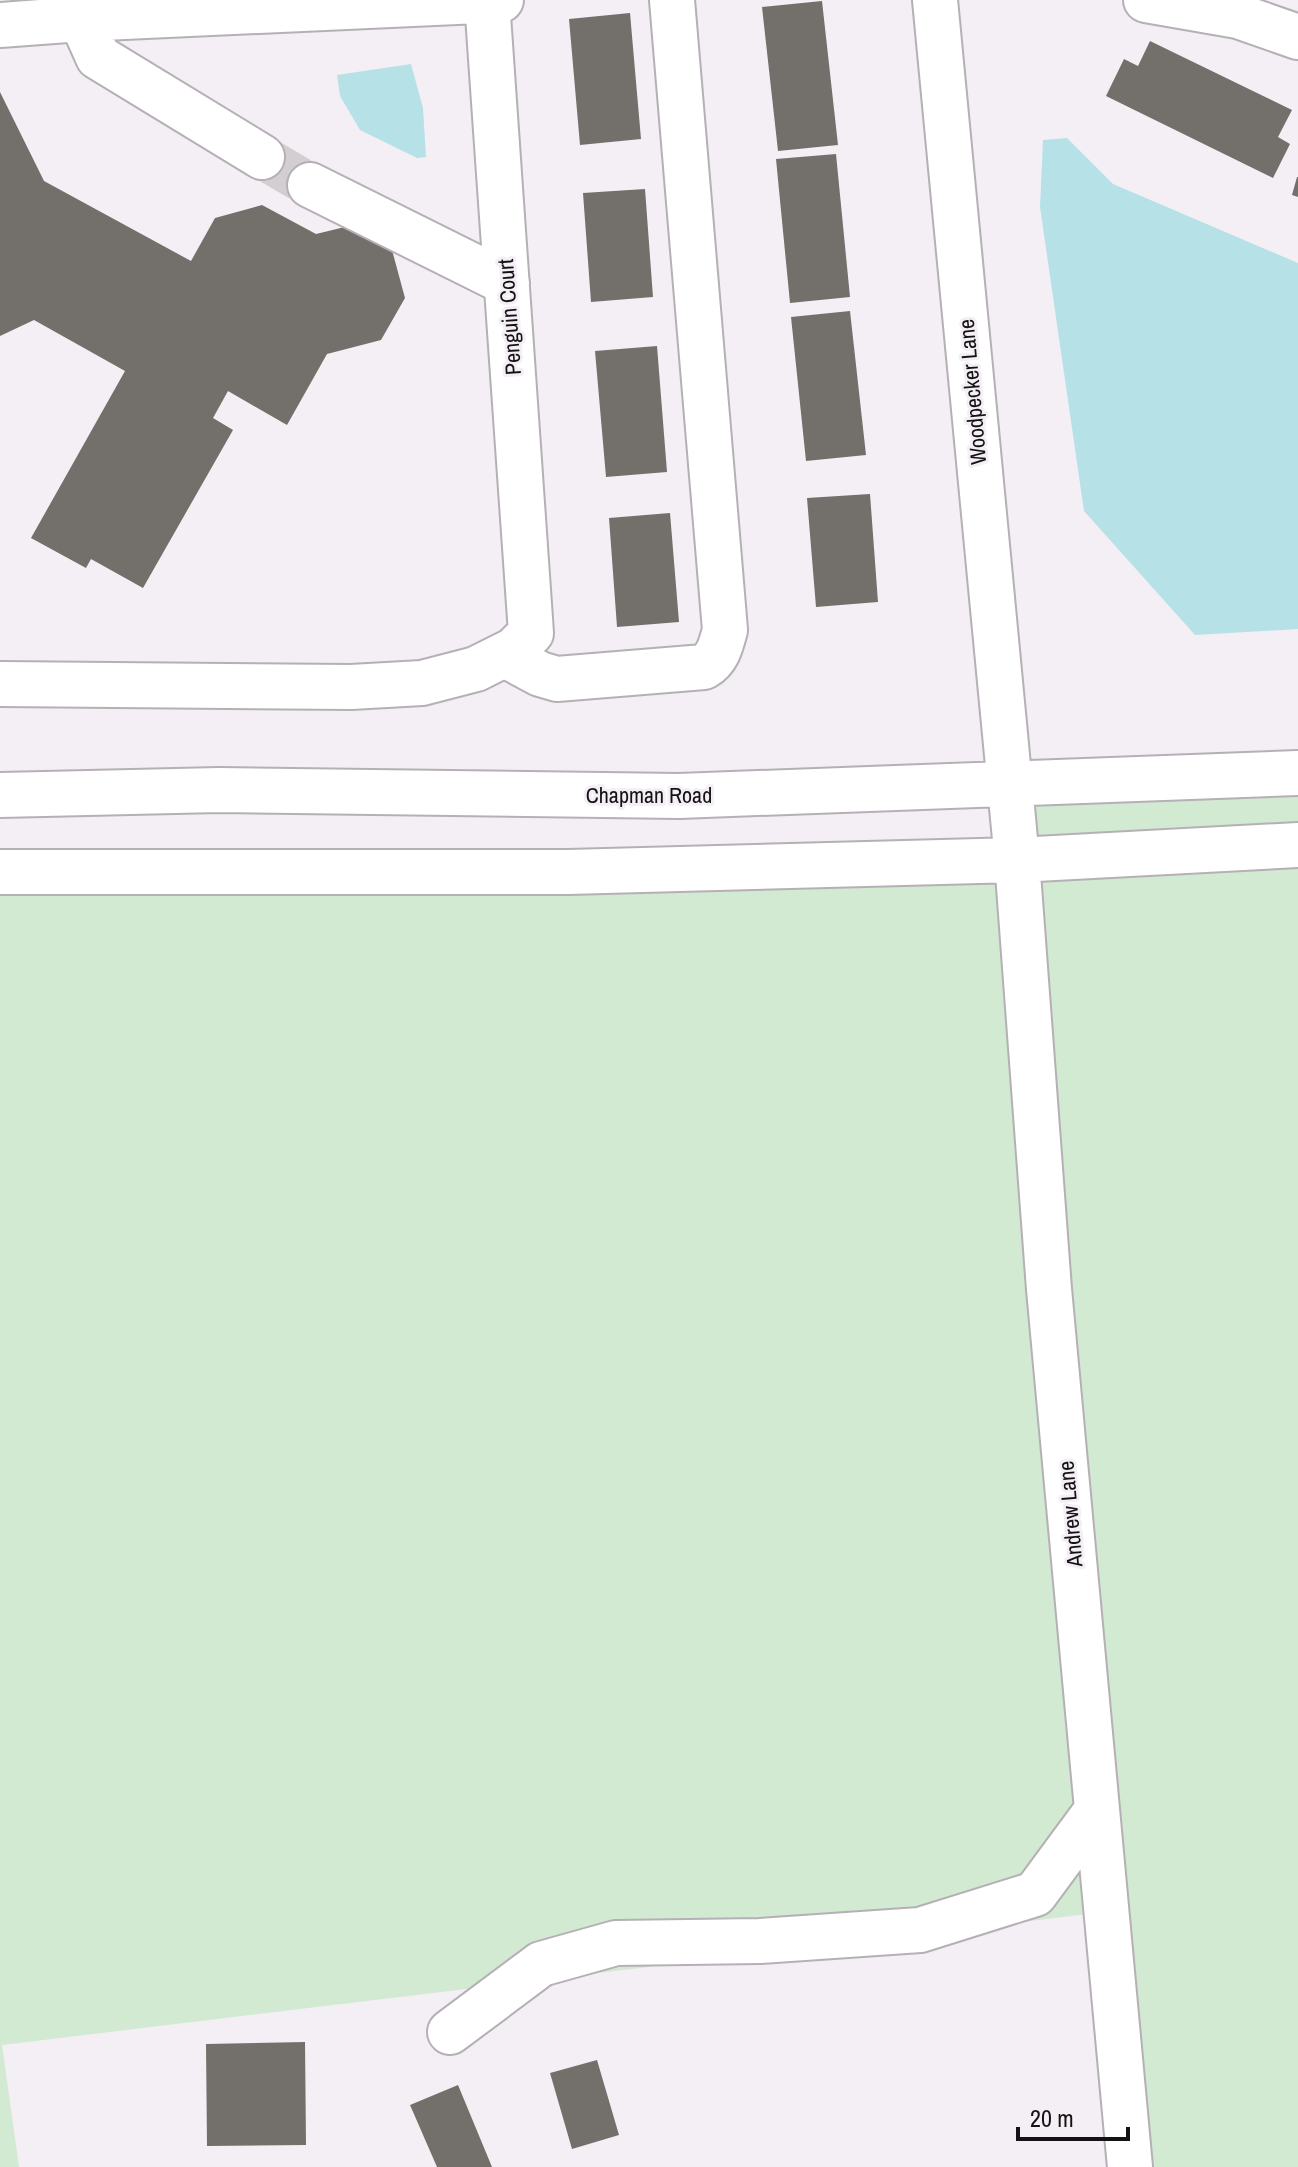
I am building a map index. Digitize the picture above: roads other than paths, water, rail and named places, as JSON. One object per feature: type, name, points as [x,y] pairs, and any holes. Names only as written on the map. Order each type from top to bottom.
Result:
[{"type":"street","points":[[0,684],[365,687],[422,683],[476,669],[518,644],[540,674],[557,679],[704,667],[711,663],[720,648],[725,630],[672,0]]},
{"type":"street","name":"Woodpecker Lane","points":[[935,0],[1017,860]]},
{"type":"street","points":[[1146,0],[1238,16],[1298,37]]},
{"type":"street","points":[[0,25],[494,1]]},
{"type":"street","name":"Penguin Court","points":[[494,1],[507,283],[518,644]]},
{"type":"street","points":[[81,19],[98,57],[262,157]]},
{"type":"street","points":[[310,185],[507,283]]},
{"type":"street","name":"Chapman Road","points":[[0,795],[219,790],[679,796],[1298,773]]},
{"type":"street","points":[[0,872],[568,872],[1017,860],[1298,845]]},
{"type":"street","name":"Andrew Lane","points":[[1017,860],[1049,1289],[1130,2167]]},
{"type":"street","points":[[450,2032],[541,1964],[616,1943],[760,1941],[920,1930],[1035,1894],[1097,1810]]},
{"type":"water","points":[[411,64],[423,108],[426,157],[417,158],[360,130],[340,96],[337,75]]},
{"type":"water","points":[[1067,138],[1113,184],[1298,263],[1298,629],[1195,635],[1084,511],[1040,207],[1043,140]]},
{"type":"tunnel","points":[[262,157],[310,185]]}]
